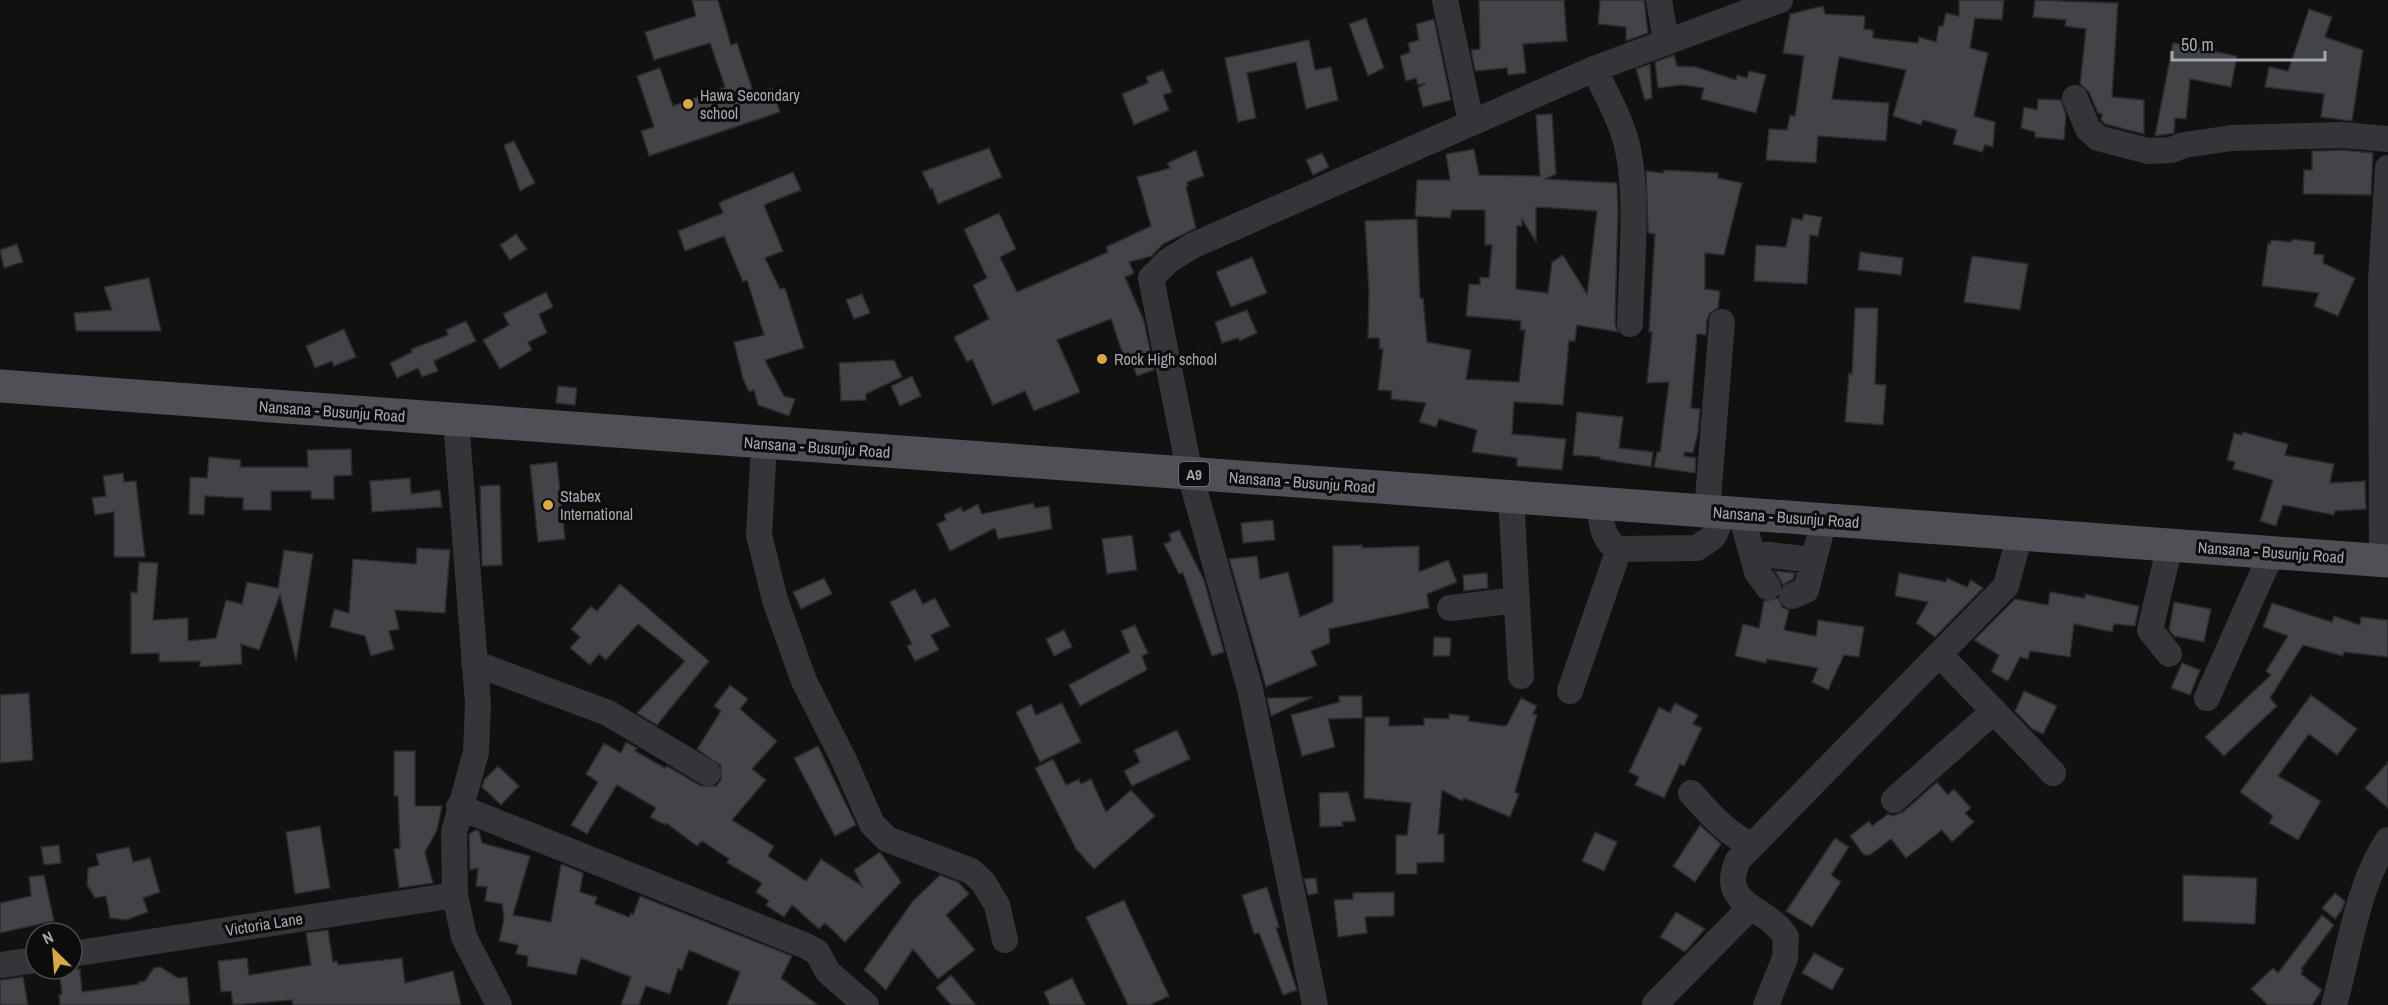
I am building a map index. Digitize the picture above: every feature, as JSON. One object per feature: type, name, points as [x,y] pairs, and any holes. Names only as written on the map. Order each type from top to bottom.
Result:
[{"type":"main road","name":"Nansana - Busunju Road","points":[[0,386],[764,444],[2385,560]]},
{"type":"street","points":[[1445,0],[1471,122]]},
{"type":"street","points":[[1659,0],[1666,41]]},
{"type":"street","points":[[1315,1005],[1250,689],[1190,474],[1151,278],[1168,261],[1192,246],[1471,122],[1594,69],[1779,0]]},
{"type":"street","points":[[1594,69],[1618,117],[1627,144],[1632,175],[1630,324]]},
{"type":"street","points":[[2075,98],[2088,129],[2098,138],[2148,151],[2171,150],[2184,145],[2232,138],[2343,135],[2388,139]]},
{"type":"street","points":[[2385,560],[2381,279],[2388,168]]},
{"type":"street","points":[[1599,504],[1604,535],[1612,545],[1619,549],[1697,548],[1713,537],[1724,512],[1722,322]]},
{"type":"street","points":[[456,420],[478,704],[476,752],[459,807],[454,832],[455,895],[464,937],[499,1005]]},
{"type":"street","points":[[764,444],[759,535],[775,600],[804,681],[843,758],[872,824],[886,839],[971,871],[983,882],[997,905],[1005,940]]},
{"type":"street","points":[[1511,497],[1521,676]]},
{"type":"street","points":[[1724,512],[1752,553],[1757,572],[1767,587]]},
{"type":"street","points":[[1792,596],[1806,590],[1824,520]]},
{"type":"street","points":[[1766,1005],[1785,958],[1786,937],[1774,922],[1742,902],[1732,882],[1738,860],[1941,656],[2006,586],[2020,534]]},
{"type":"street","points":[[2169,654],[2150,630],[2170,545]]},
{"type":"street","points":[[1570,691],[1619,549]]},
{"type":"street","points":[[2207,698],[2272,552]]},
{"type":"street","points":[[1752,553],[1814,560]]},
{"type":"street","points":[[1450,608],[1517,600]]},
{"type":"street","points":[[1941,656],[2053,773]]},
{"type":"street","points":[[474,663],[608,713],[708,773]]},
{"type":"street","points":[[1894,800],[1994,711]]},
{"type":"street","points":[[1691,794],[1716,823],[1731,835],[1751,845]]},
{"type":"street","points":[[459,807],[804,945],[817,952],[828,972],[866,1005]]},
{"type":"street","points":[[2334,1005],[2360,904],[2378,856],[2388,840]]},
{"type":"street","name":"Victoria Lane","points":[[84,952],[455,895]]},
{"type":"street","points":[[1654,1004],[1751,908]]},
{"type":"street","points":[[0,965],[24,962]]},
{"type":"building","points":[[692,0],[718,0],[731,45],[737,43],[754,94],[772,88],[780,112],[649,156],[641,131],[654,127],[637,76],[660,68],[673,106],[725,87],[710,43],[654,60],[645,32],[696,16]]},
{"type":"building","points":[[1479,0],[1564,0],[1567,41],[1523,44],[1526,73],[1508,75],[1507,68],[1475,71],[1471,50],[1480,49]]},
{"type":"building","points":[[1600,0],[1644,0],[1648,33],[1626,41],[1626,27],[1598,24]]},
{"type":"building","points":[[1959,0],[2004,0],[2002,20],[1975,18],[1970,48],[1988,53],[1974,116],[1995,122],[1993,147],[1985,145],[1982,152],[1953,144],[1957,130],[1923,120],[1921,125],[1893,116],[1906,70],[1839,57],[1832,99],[1889,103],[1886,141],[1818,136],[1816,163],[1766,160],[1769,129],[1787,130],[1790,115],[1795,116],[1804,56],[1783,53],[1790,14],[1823,6],[1825,14],[1865,16],[1864,29],[1873,30],[1873,38],[1918,43],[1919,37],[1936,42],[1939,26],[1943,26],[1946,13],[1959,16]]},
{"type":"building","points":[[2035,0],[2118,3],[2112,97],[2144,100],[2144,134],[2105,124],[2101,120],[2102,114],[2098,113],[2089,92],[2080,84],[2086,29],[2065,26],[2066,20],[2033,17]]},
{"type":"building","points":[[2309,9],[2332,17],[2325,37],[2363,50],[2352,121],[2321,117],[2324,94],[2265,87],[2269,67],[2288,71]]},
{"type":"building","points":[[1366,18],[1384,68],[1368,76],[1349,24]]},
{"type":"building","points":[[1434,19],[1451,100],[1423,107],[1418,88],[1426,83],[1418,85],[1416,78],[1406,81],[1400,56],[1410,52],[1408,43],[1419,40],[1416,24]]},
{"type":"building","points":[[1309,40],[1315,70],[1331,67],[1338,100],[1306,109],[1296,62],[1247,73],[1256,118],[1238,122],[1225,58]]},
{"type":"building","points":[[2173,43],[2237,56],[2231,87],[2190,79],[2186,119],[2175,118],[2174,133],[2155,136]]},
{"type":"building","points":[[1674,55],[1677,66],[1696,67],[1736,80],[1737,75],[1747,78],[1749,71],[1766,75],[1756,113],[1701,99],[1704,88],[1682,85],[1658,88],[1655,62]]},
{"type":"building","points":[[1650,64],[1652,98],[1645,100],[1636,69]]},
{"type":"building","points":[[1163,70],[1172,92],[1163,95],[1169,110],[1134,125],[1122,94],[1148,83],[1146,77]]},
{"type":"building","points":[[2038,99],[2061,100],[2066,115],[2064,140],[2035,137],[2035,132],[2021,128],[2024,107],[2037,110]]},
{"type":"building","points":[[1552,114],[1556,174],[1545,179],[1617,183],[1615,324],[1618,332],[1577,325],[1575,341],[1569,341],[1563,405],[1514,402],[1512,434],[1566,439],[1562,470],[1517,466],[1517,458],[1472,452],[1477,430],[1439,419],[1436,427],[1419,422],[1426,403],[1391,399],[1392,391],[1378,390],[1383,349],[1380,349],[1379,338],[1368,338],[1369,292],[1365,221],[1417,219],[1420,298],[1423,298],[1427,342],[1471,350],[1466,379],[1519,382],[1525,330],[1520,330],[1521,321],[1466,316],[1469,284],[1480,285],[1480,277],[1489,278],[1492,245],[1485,245],[1485,210],[1452,210],[1450,218],[1415,216],[1417,180],[1450,180],[1446,154],[1474,149],[1479,175],[1540,176],[1536,115]],"holes":[[[1536,207],[1597,211],[1587,294],[1563,255],[1552,262],[1548,293],[1516,289],[1517,226],[1522,226],[1522,219],[1536,242]]]},
{"type":"building","points":[[514,141],[535,183],[520,191],[504,145]]},
{"type":"building","points":[[989,148],[1002,177],[938,204],[922,172]]},
{"type":"building","points":[[1196,150],[1204,176],[1187,182],[1186,187],[1196,228],[1163,244],[1152,256],[1129,262],[1134,273],[1125,277],[1144,321],[1154,370],[1137,376],[1128,353],[1123,355],[1111,319],[1057,340],[1080,392],[1034,411],[1025,391],[993,405],[972,359],[967,362],[954,337],[989,319],[973,285],[987,278],[964,229],[999,213],[1016,249],[1000,257],[1017,292],[1108,252],[1106,247],[1151,226],[1137,177],[1170,168],[1167,163]]},
{"type":"building","points":[[2343,150],[2373,153],[2371,195],[2303,194],[2304,170],[2312,170],[2312,151]]},
{"type":"building","points":[[1322,153],[1329,167],[1313,175],[1306,160]]},
{"type":"building","points":[[1664,170],[1718,173],[1718,178],[1742,183],[1724,255],[1705,253],[1705,289],[1720,291],[1718,308],[1710,313],[1707,320],[1706,335],[1697,334],[1691,408],[1700,409],[1698,433],[1693,453],[1684,452],[1684,456],[1696,458],[1695,473],[1654,467],[1657,452],[1660,452],[1669,382],[1647,383],[1652,332],[1649,332],[1655,234],[1648,233],[1646,171],[1663,173]]},
{"type":"building","points":[[793,172],[801,190],[764,205],[783,251],[765,258],[780,289],[785,288],[804,348],[765,360],[784,396],[795,399],[789,416],[758,405],[754,390],[749,392],[743,379],[734,342],[764,335],[747,280],[743,282],[724,236],[685,251],[678,231],[723,213],[719,203]]},
{"type":"building","points":[[1804,214],[1822,217],[1818,236],[1810,235],[1807,284],[1754,281],[1756,245],[1786,247],[1792,218],[1802,220]]},
{"type":"building","points":[[516,234],[527,249],[510,260],[500,245]]},
{"type":"building","points":[[2292,239],[2315,242],[2314,254],[2324,255],[2323,263],[2355,278],[2338,316],[2314,306],[2319,293],[2262,286],[2268,243],[2270,244],[2271,240],[2292,242]]},
{"type":"building","points":[[17,244],[23,262],[4,268],[0,250]]},
{"type":"building","points":[[1860,252],[1903,258],[1901,275],[1858,270]]},
{"type":"building","points":[[1972,256],[2028,264],[2020,310],[1964,302]]},
{"type":"building","points":[[1252,257],[1267,293],[1231,307],[1216,272]]},
{"type":"building","points":[[149,278],[161,331],[76,331],[74,313],[112,310],[104,287]]},
{"type":"building","points":[[546,292],[553,307],[539,314],[547,333],[528,342],[532,350],[500,369],[483,340],[509,325],[503,314]]},
{"type":"building","points":[[862,294],[870,313],[854,319],[846,300]]},
{"type":"building","points":[[1855,308],[1878,308],[1875,384],[1886,385],[1883,425],[1845,422],[1849,373],[1852,374]]},
{"type":"building","points":[[1247,310],[1257,333],[1240,341],[1238,338],[1222,343],[1215,322]]},
{"type":"building","points":[[466,321],[476,341],[434,361],[438,371],[422,377],[418,368],[397,378],[390,363],[412,352],[411,349],[448,335],[446,330]]},
{"type":"building","points":[[344,329],[356,357],[334,366],[332,361],[315,368],[306,346]]},
{"type":"building","points":[[894,360],[902,377],[866,394],[866,400],[841,401],[839,363]]},
{"type":"building","points":[[912,376],[921,396],[900,406],[891,386]]},
{"type":"building","points":[[558,386],[577,388],[575,405],[556,403]]},
{"type":"building","points":[[1577,412],[1623,417],[1619,448],[1653,452],[1651,467],[1600,459],[1600,457],[1573,455]]},
{"type":"building","points":[[2243,432],[2288,444],[2285,455],[2334,464],[2330,483],[2365,481],[2366,509],[2335,511],[2334,515],[2283,505],[2276,526],[2260,521],[2273,480],[2233,469],[2235,462],[2227,460],[2234,433],[2242,435]]},
{"type":"building","points":[[351,449],[352,475],[334,476],[334,499],[311,499],[311,491],[271,491],[271,510],[243,510],[243,498],[205,496],[204,515],[189,514],[190,477],[207,478],[209,457],[241,460],[240,467],[308,467],[307,450]]},
{"type":"building","points":[[557,462],[565,539],[538,542],[530,465]]},
{"type":"building","points":[[123,473],[124,482],[136,481],[145,557],[114,557],[114,512],[95,515],[92,498],[106,496],[103,476]]},
{"type":"building","points":[[410,478],[411,494],[440,490],[442,507],[372,512],[370,481]]},
{"type":"building","points":[[500,485],[502,565],[482,566],[480,486]]},
{"type":"building","points":[[1033,503],[1035,508],[1049,506],[1052,529],[998,539],[995,528],[950,551],[937,524],[946,520],[944,515],[961,507],[963,512],[978,504],[982,514]]},
{"type":"building","points":[[1273,520],[1275,540],[1243,543],[1241,523]]},
{"type":"building","points":[[1179,530],[1204,580],[1224,652],[1212,656],[1183,573],[1179,574],[1164,544],[1171,541],[1169,534]]},
{"type":"building","points":[[1132,535],[1137,570],[1107,574],[1102,539]]},
{"type":"building","points":[[1362,545],[1362,548],[1419,546],[1419,572],[1448,560],[1457,582],[1427,594],[1429,608],[1329,629],[1330,643],[1311,651],[1317,665],[1266,687],[1229,559],[1257,556],[1260,579],[1288,572],[1300,617],[1333,602],[1333,546]]},
{"type":"building","points":[[417,548],[450,550],[445,613],[395,610],[399,629],[389,631],[394,649],[371,656],[365,636],[330,627],[334,609],[349,613],[353,559],[416,564]]},
{"type":"building","points":[[284,550],[313,554],[296,661],[280,595],[259,650],[241,644],[242,664],[200,667],[200,661],[159,662],[159,653],[131,654],[131,592],[137,593],[139,562],[158,563],[153,620],[188,618],[188,641],[216,638],[226,600],[242,604],[247,582],[278,588]]},
{"type":"building","points":[[1775,571],[1795,573],[1793,579],[1783,585]]},
{"type":"building","points":[[1487,573],[1488,588],[1464,591],[1463,575]]},
{"type":"building","points":[[1899,573],[1946,582],[1947,578],[1967,587],[1971,580],[1983,588],[1935,637],[1916,623],[1928,602],[1895,596]]},
{"type":"building","points":[[824,578],[832,594],[801,609],[793,592]]},
{"type":"building","points":[[620,584],[709,661],[657,725],[637,713],[685,661],[638,624],[606,660],[599,654],[590,665],[570,648],[580,637],[571,629],[591,606],[597,611]]},
{"type":"building","points":[[915,589],[923,604],[935,598],[950,626],[931,635],[939,650],[915,661],[907,646],[912,644],[890,602]]},
{"type":"building","points":[[2050,592],[2085,598],[2085,594],[2139,606],[2135,626],[2114,624],[2112,632],[2074,624],[2070,657],[2030,651],[2028,659],[2020,657],[2008,681],[1991,672],[1999,655],[1974,640],[2015,599],[2048,605]]},
{"type":"building","points":[[1778,598],[1783,608],[1789,610],[1784,630],[1816,636],[1818,620],[1864,627],[1859,657],[1844,655],[1828,690],[1812,682],[1818,668],[1767,659],[1766,663],[1735,656],[1743,624],[1759,628],[1764,601]]},
{"type":"building","points":[[2174,602],[2211,609],[2204,642],[2174,636],[2169,630]]},
{"type":"building","points":[[2272,603],[2332,622],[2334,616],[2360,625],[2361,617],[2388,620],[2388,657],[2344,652],[2343,656],[2303,645],[2270,698],[2277,706],[2224,756],[2205,737],[2271,675],[2266,671],[2288,636],[2263,627]]},
{"type":"building","points":[[1135,625],[1148,653],[1142,656],[1147,670],[1080,706],[1069,685],[1130,652],[1121,631]]},
{"type":"building","points":[[1064,630],[1072,647],[1054,656],[1046,639]]},
{"type":"building","points":[[1434,637],[1451,638],[1450,656],[1433,656]]},
{"type":"building","points":[[2182,663],[2200,670],[2190,695],[2171,688]]},
{"type":"building","points":[[730,685],[748,699],[740,709],[777,741],[752,769],[766,780],[732,820],[774,846],[768,856],[806,881],[821,859],[862,886],[854,870],[880,852],[901,882],[845,942],[825,923],[819,929],[792,905],[784,917],[766,905],[769,901],[756,892],[762,883],[727,863],[729,859],[702,841],[697,846],[666,823],[665,825],[650,817],[656,808],[617,785],[587,834],[571,825],[598,782],[586,774],[604,743],[621,753],[626,742],[637,748],[635,751],[701,786],[716,786],[721,780],[721,766],[697,749],[721,711],[714,706]]},
{"type":"building","points":[[2024,691],[2057,706],[2043,734],[2032,729],[2015,711]]},
{"type":"building","points":[[29,693],[33,760],[0,763],[0,695]]},
{"type":"building","points":[[2311,695],[2357,729],[2337,755],[2309,734],[2278,776],[2321,801],[2298,840],[2269,823],[2273,816],[2240,792]]},
{"type":"building","points":[[1339,696],[1362,696],[1362,718],[1328,719],[1335,747],[1302,756],[1291,715],[1339,702]]},
{"type":"building","points":[[1313,697],[1271,716],[1267,698]]},
{"type":"building","points":[[1521,698],[1537,706],[1533,714],[1537,715],[1515,792],[1519,794],[1510,817],[1464,798],[1462,801],[1442,790],[1438,834],[1444,834],[1444,862],[1417,863],[1417,874],[1396,874],[1396,835],[1407,835],[1411,803],[1364,798],[1365,717],[1389,717],[1389,726],[1424,725],[1424,718],[1449,719],[1449,714],[1469,716],[1468,721],[1504,726],[1507,725]]},
{"type":"building","points":[[1062,703],[1081,742],[1040,762],[1016,712],[1031,704],[1036,715]]},
{"type":"building","points":[[1675,703],[1698,715],[1693,724],[1702,728],[1684,766],[1680,764],[1664,798],[1635,785],[1639,777],[1629,772],[1659,707],[1670,713]]},
{"type":"building","points":[[1177,730],[1190,759],[1132,786],[1124,771],[1140,762],[1134,750]]},
{"type":"building","points":[[818,746],[856,825],[835,836],[794,758]]},
{"type":"building","points":[[394,751],[415,751],[415,806],[442,806],[437,830],[425,852],[433,883],[399,888],[394,849],[400,848],[398,796],[394,796]]},
{"type":"building","points":[[1053,759],[1066,785],[1079,779],[1081,784],[1091,779],[1106,812],[1131,790],[1155,816],[1094,869],[1076,849],[1035,768]]},
{"type":"building","points":[[2388,762],[2388,808],[2365,788]]},
{"type":"building","points":[[498,766],[519,786],[501,805],[482,787],[484,780]]},
{"type":"building","points":[[1937,782],[1948,795],[1954,789],[1971,808],[1965,813],[1974,822],[1952,842],[1942,830],[1906,858],[1891,839],[1870,855],[1864,855],[1850,836],[1869,821],[1872,826],[1888,814],[1893,816],[1903,812]]},
{"type":"building","points":[[1348,792],[1356,821],[1342,822],[1343,826],[1320,827],[1319,793]]},
{"type":"building","points":[[1700,825],[1721,844],[1695,882],[1673,866]]},
{"type":"building","points":[[320,826],[330,888],[295,894],[286,832]]},
{"type":"building","points":[[476,830],[479,831],[482,843],[530,856],[513,915],[551,922],[561,865],[564,865],[583,873],[580,892],[597,897],[595,904],[629,917],[631,913],[633,915],[640,896],[792,956],[781,978],[818,1005],[727,1005],[740,972],[689,950],[682,970],[678,969],[670,994],[646,986],[639,1005],[621,1005],[631,977],[581,958],[576,975],[527,966],[528,956],[516,954],[518,945],[499,941],[504,919],[502,904],[485,901],[487,887],[476,886],[478,868],[470,870],[469,834]]},
{"type":"building","points":[[1595,832],[1617,842],[1604,871],[1582,861]]},
{"type":"building","points":[[1835,838],[1849,847],[1831,875],[1841,882],[1812,927],[1786,911]]},
{"type":"building","points":[[59,845],[61,863],[44,865],[41,847]]},
{"type":"building","points":[[129,847],[133,862],[150,858],[160,892],[143,898],[148,912],[126,920],[110,918],[106,896],[95,898],[87,885],[88,868],[99,865],[96,854]]},
{"type":"building","points":[[44,875],[54,921],[24,921],[24,928],[0,933],[0,903],[31,896],[29,877]]},
{"type":"building","points":[[940,875],[958,882],[969,894],[946,915],[975,950],[938,979],[913,949],[886,990],[864,970],[913,901]]},
{"type":"building","points":[[2183,875],[2257,878],[2255,924],[2183,921]]},
{"type":"building","points":[[1316,878],[1318,893],[1308,895],[1304,879]]},
{"type":"building","points":[[1267,887],[1279,927],[1276,928],[1297,990],[1283,995],[1259,933],[1254,934],[1242,895]]},
{"type":"building","points":[[1394,892],[1394,916],[1365,917],[1367,933],[1338,937],[1334,900],[1353,899],[1353,893]]},
{"type":"building","points":[[2335,893],[2345,901],[2335,919],[2322,908]]},
{"type":"building","points":[[1124,900],[1169,996],[1150,1005],[1128,1005],[1086,917]]},
{"type":"building","points":[[1676,912],[1705,929],[1685,952],[1660,937]]},
{"type":"building","points":[[2322,915],[2334,925],[2301,969],[2303,971],[2301,974],[2322,990],[2312,1005],[2268,1005],[2251,989],[2273,968],[2278,973]]},
{"type":"building","points":[[328,930],[333,962],[337,961],[338,965],[402,958],[405,983],[453,971],[461,1005],[293,1005],[292,1000],[233,1005],[231,991],[221,992],[218,961],[247,958],[249,975],[311,965],[306,933]]},
{"type":"building","points":[[1814,953],[1844,969],[1832,990],[1802,973]]},
{"type":"building","points":[[160,967],[178,978],[187,977],[190,1005],[60,1005],[60,981],[81,981],[82,992],[139,984],[138,982],[145,981],[154,968]]},
{"type":"building","points":[[951,975],[976,1005],[951,1005],[936,988]]},
{"type":"building","points":[[23,977],[28,1005],[0,1005],[0,980]]},
{"type":"building","points":[[1072,978],[1085,1005],[1050,1005],[1044,992]]},
{"type":"place","name":"Hawa Secondary school","points":[[688,104]]},
{"type":"place","name":"Rock High school","points":[[1102,359]]},
{"type":"place","name":"Stabex International","points":[[548,505]]}]
